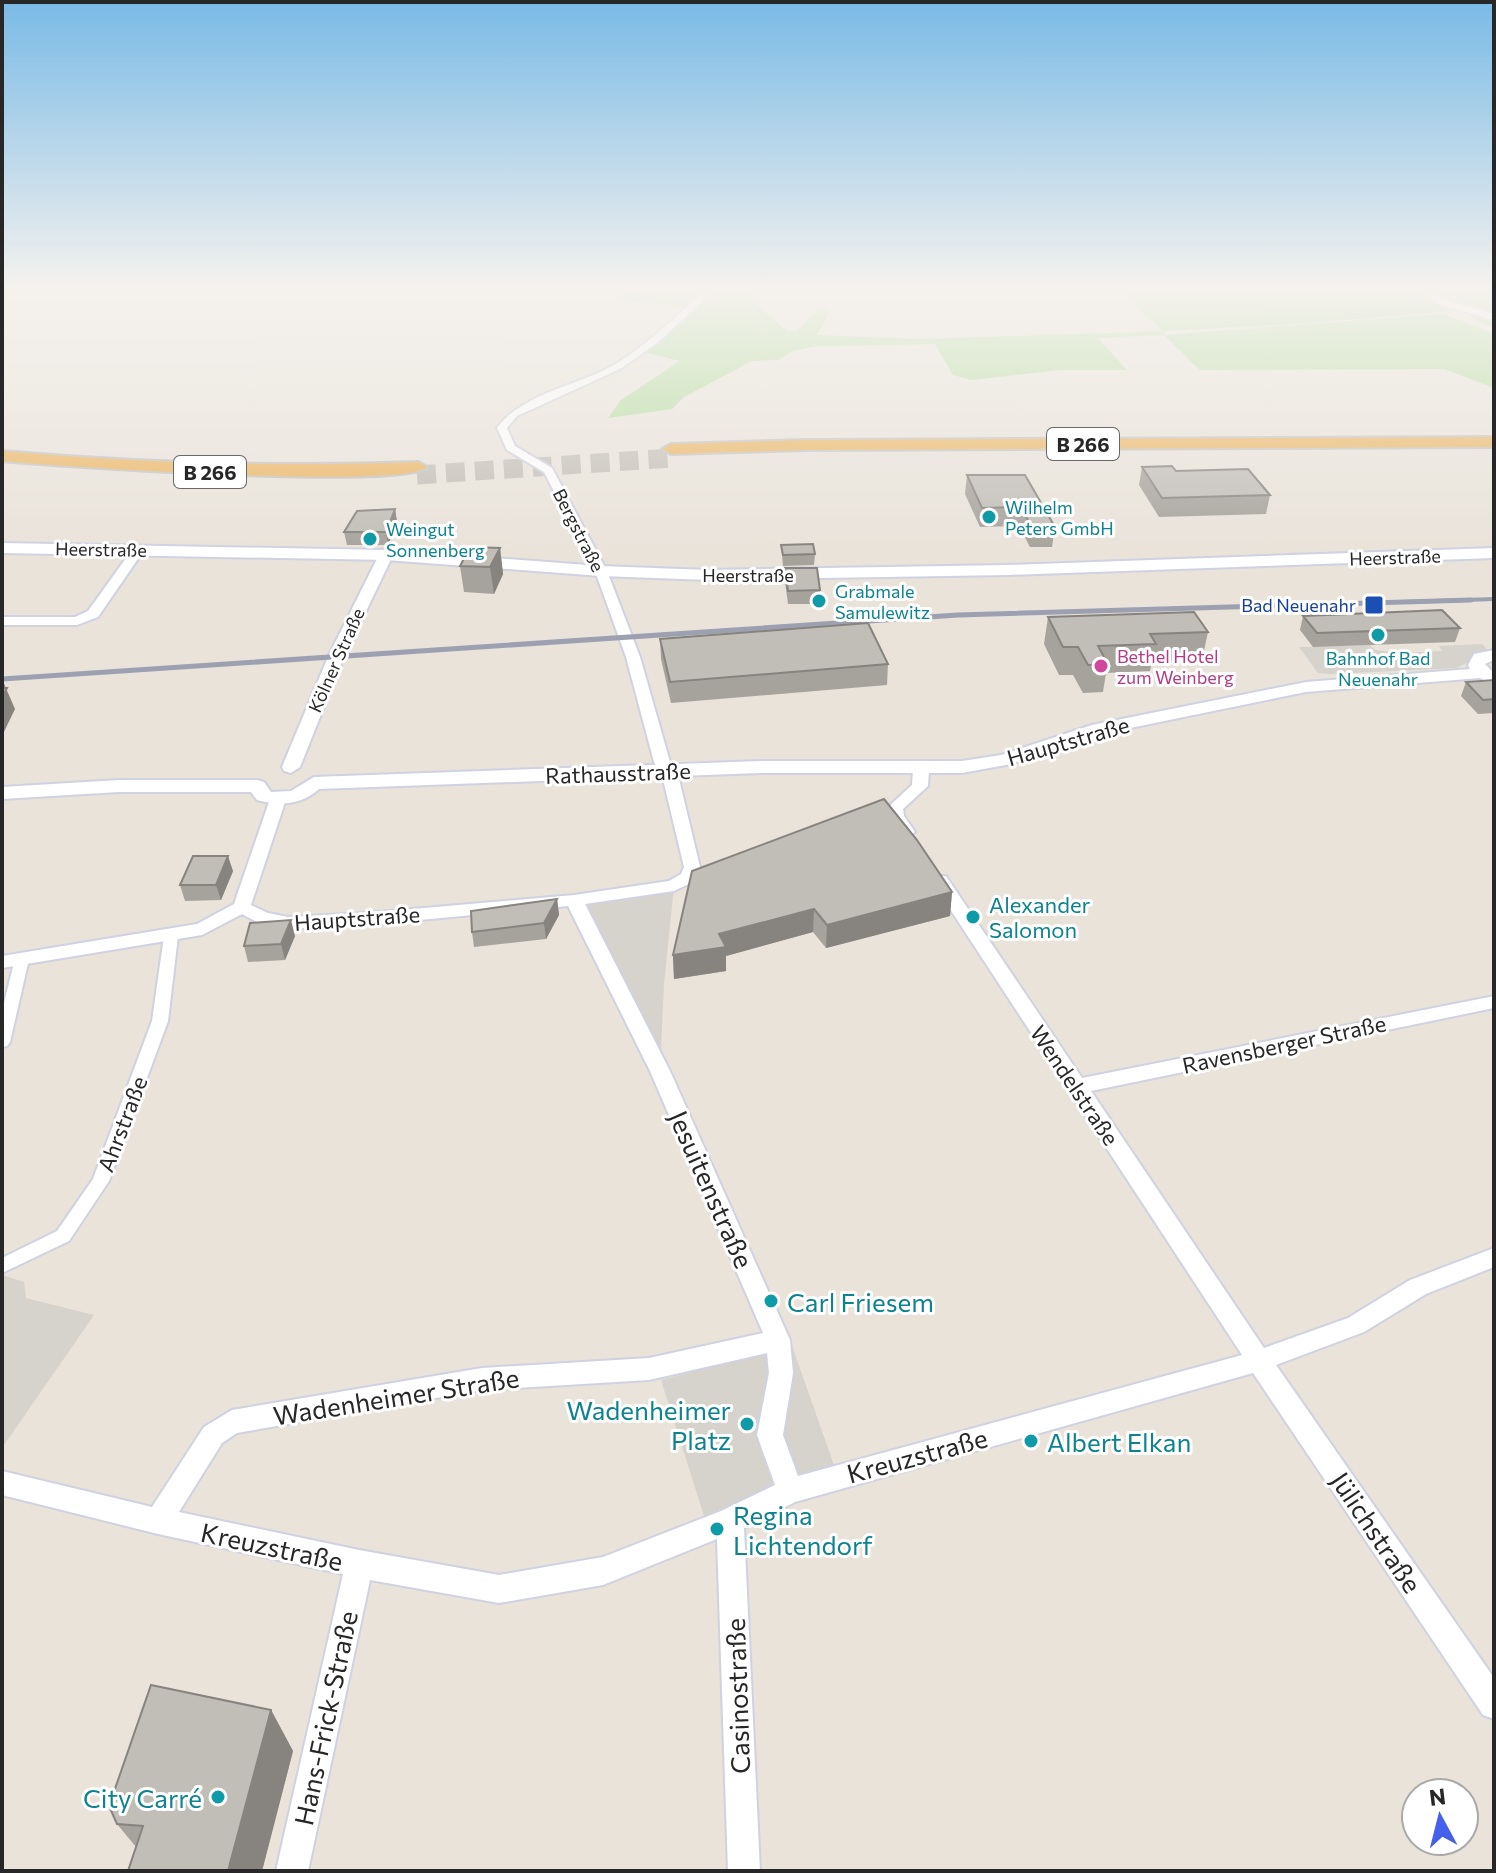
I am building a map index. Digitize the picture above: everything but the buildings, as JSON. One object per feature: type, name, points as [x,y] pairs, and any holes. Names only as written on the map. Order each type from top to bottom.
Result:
[{"type":"highway","name":"B 266","points":[[1494,442],[808,445],[672,454],[1392,448],[1494,452]]},
{"type":"highway","name":"B 266","points":[[2,456],[200,471],[418,471],[221,480],[2,467]]},
{"type":"main road","name":"Heerstraße","points":[[2,548],[386,555],[601,571],[824,575],[1494,553]]},
{"type":"street","name":"Bergstraße","points":[[594,377],[513,414],[502,428],[511,448],[548,470],[601,571],[633,657],[668,771],[692,867],[688,879]]},
{"type":"street","points":[[2,621],[77,621],[93,614],[138,550]]},
{"type":"street","name":"Kölner Straße","points":[[273,774],[386,555]]},
{"type":"street","points":[[1488,676],[1476,661],[1494,655]]},
{"type":"street","name":"Hauptstraße","points":[[921,769],[984,764],[1092,730],[1306,687],[1488,676]]},
{"type":"street","name":"Rathausstraße","points":[[314,783],[761,767],[921,769]]},
{"type":"street","points":[[913,840],[896,816],[886,809],[920,786],[921,769]]},
{"type":"street","points":[[2,793],[308,770],[313,774],[314,783],[303,794],[278,799],[264,796],[273,774]]},
{"type":"street","points":[[2,962],[202,929],[242,907],[278,799]]},
{"type":"street","name":"Wendelstraße","points":[[929,865],[1259,1361]]},
{"type":"street","name":"Hauptstraße","points":[[242,907],[263,918],[288,923],[574,900],[688,879]]},
{"type":"street","name":"Jesuitenstraße","points":[[574,900],[660,1071],[778,1340],[781,1373],[770,1435],[790,1491]]},
{"type":"street","name":"Ahrstraße","points":[[2,1266],[63,1236],[101,1181],[128,1115],[160,1021],[171,936]]},
{"type":"street","points":[[2,1042],[22,959]]},
{"type":"street","name":"Ravensberger Straße","points":[[1075,1087],[1494,1002]]},
{"type":"street","name":"Kreuzstraße","points":[[2,1483],[158,1521],[359,1564],[499,1589],[603,1571],[730,1521],[790,1491],[1259,1361],[1356,1325],[1418,1287],[1494,1257]]},
{"type":"street","name":"Wadenheimer Straße","points":[[158,1521],[213,1435],[232,1422],[482,1379],[649,1369],[778,1340]]},
{"type":"street","name":"Jülichstraße","points":[[1259,1361],[1494,1704]]},
{"type":"street","name":"Casinostraße","points":[[730,1521],[744,1871]]},
{"type":"street","name":"Hans-Frick-Straße","points":[[292,1871],[359,1564]]},
{"type":"green space","points":[[655,377],[721,377],[684,397],[672,409],[608,418],[621,400]]},
{"type":"green space","points":[[962,377],[995,377],[972,380]]},
{"type":"green space","points":[[1466,377],[1494,377],[1494,388]]},
{"type":"shaded area","points":[[1482,644],[1489,651],[1457,668],[1329,674],[1318,673],[1299,647],[1370,645],[1375,650],[1402,653],[1442,651],[1439,646]]},
{"type":"shaded area","points":[[674,886],[664,984],[660,1071],[574,900]]},
{"type":"shaded area","points":[[2,1275],[24,1282],[26,1298],[94,1315],[2,1448]]},
{"type":"shaded area","name":"Wadenheimer Platz","points":[[791,1343],[835,1468],[787,1481],[704,1516],[661,1380],[779,1349]]},
{"type":"tunnel","points":[[417,475],[672,458]]},
{"type":"railway","points":[[1414,602],[1494,599]]},
{"type":"railway","points":[[1414,602],[1471,600]]},
{"type":"railway","points":[[1404,602],[1414,602]]},
{"type":"railway","points":[[2,679],[958,615],[1414,602]]},
{"type":"place","name":"Wilhelm Peters GmbH","points":[[989,517]]},
{"type":"place","name":"Weingut Sonnenberg","points":[[370,539]]},
{"type":"place","name":"Grabmale Samulewitz","points":[[819,601]]},
{"type":"place","name":"Bad Neuenahr","points":[[1374,605]]},
{"type":"place","name":"Bahnhof Bad Neuenahr","points":[[1378,635]]},
{"type":"place","name":"Bethel Hotel zum Weinberg","points":[[1101,666]]},
{"type":"place","name":"Alexander Salomon","points":[[973,917]]},
{"type":"place","name":"Carl Friesem","points":[[771,1301]]},
{"type":"place","name":"Wadenheimer Platz","points":[[747,1424]]},
{"type":"place","name":"Albert Elkan","points":[[1031,1441]]},
{"type":"place","name":"Regina Lichtendorf","points":[[717,1529]]},
{"type":"place","name":"City Carré","points":[[218,1797]]}]
